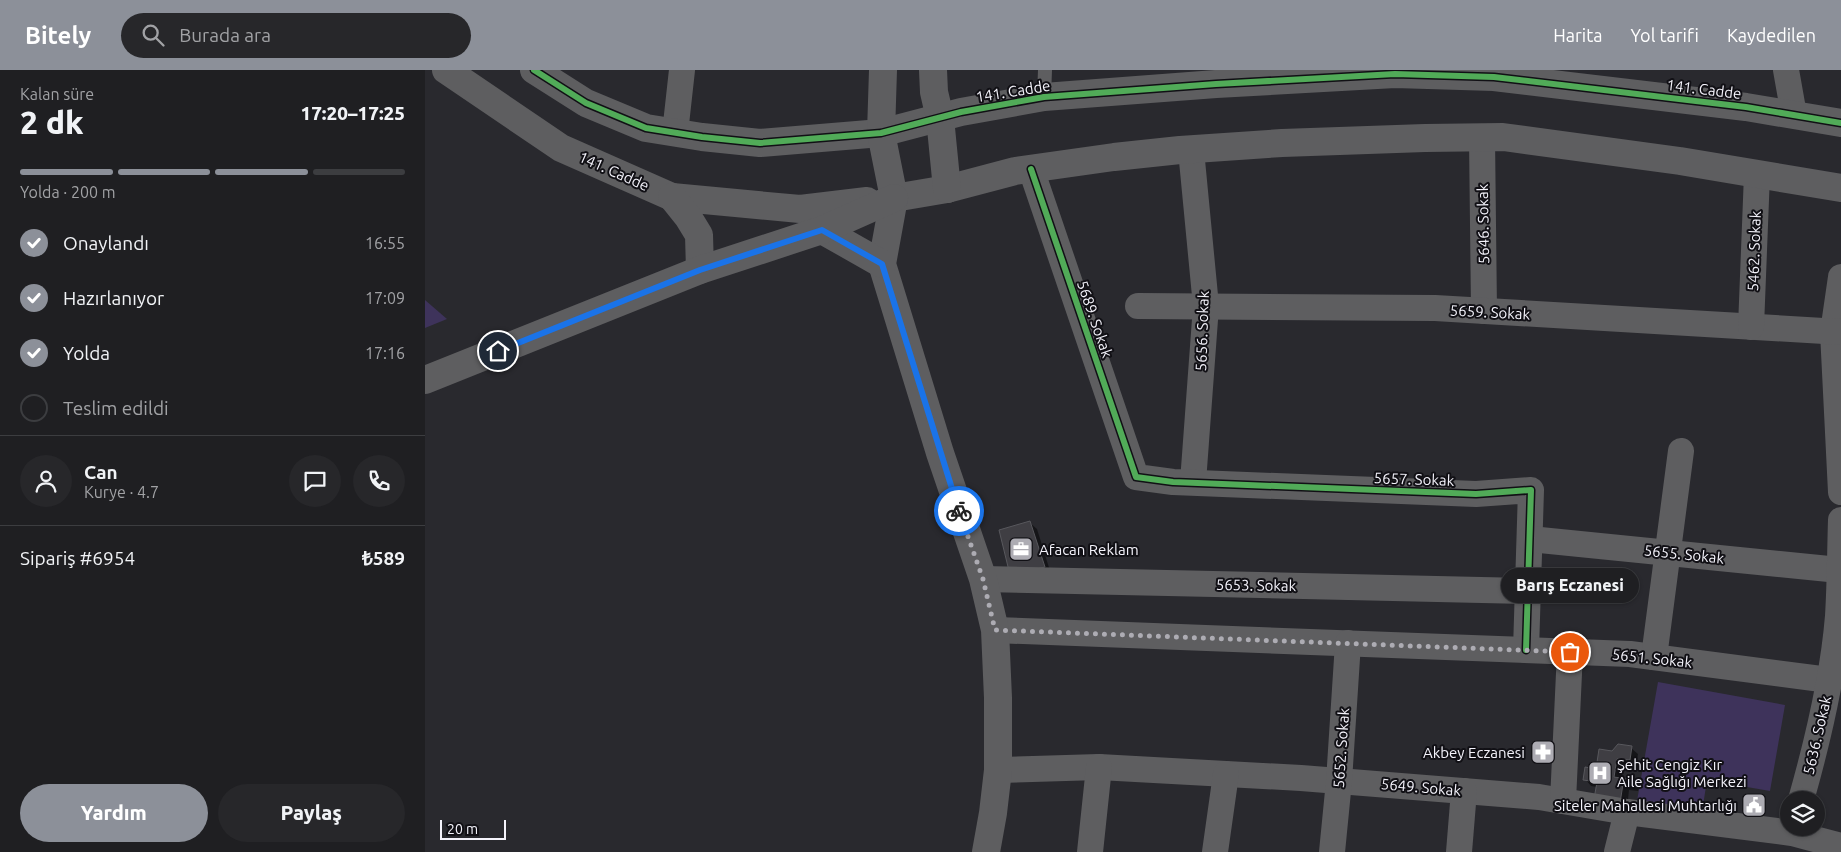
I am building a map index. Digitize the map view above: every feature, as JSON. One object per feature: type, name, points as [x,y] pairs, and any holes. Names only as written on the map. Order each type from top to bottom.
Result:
[{"type":"street","name":"141. Cadde","points":[[447,70],[561,148],[672,197],[800,209],[894,198]]},
{"type":"street","name":"141. Cadde","points":[[534,70],[586,104],[646,128],[760,143],[881,133],[961,112],[1044,97],[1216,77],[1395,74],[1494,77],[1737,106],[1841,123]]},
{"type":"street","points":[[675,133],[682,70]]},
{"type":"street","points":[[883,70],[881,133],[894,198],[882,264],[940,452],[983,579],[995,630],[998,698],[998,770],[986,852]]},
{"type":"street","points":[[933,70],[934,92],[940,118],[947,189]]},
{"type":"street","points":[[1786,70],[1794,115]]},
{"type":"street","points":[[425,380],[700,270],[822,230],[894,198],[947,189],[1015,171],[1115,157],[1281,143],[1482,137],[1513,138],[1680,160],[1841,188]]},
{"type":"street","name":"5646. Sokak","points":[[1482,137],[1484,311]]},
{"type":"street","name":"5656. Sokak","points":[[1191,150],[1206,306],[1193,482]]},
{"type":"street","name":"5689. Sokak","points":[[1031,169],[1135,477]]},
{"type":"street","name":"5462. Sokak","points":[[1751,327],[1757,174]]},
{"type":"street","points":[[672,197],[689,217],[699,235],[700,270]]},
{"type":"street","points":[[822,230],[882,264]]},
{"type":"street","points":[[1841,278],[1837,332],[1841,492]]},
{"type":"street","name":"5659. Sokak","points":[[1139,306],[1435,308],[1837,332]]},
{"type":"street","points":[[1654,657],[1681,451]]},
{"type":"street","name":"5657. Sokak","points":[[1135,477],[1193,482],[1476,494],[1531,490],[1527,650]]},
{"type":"street","name":"5636. Sokak","points":[[1803,791],[1821,721],[1835,689],[1841,520]]},
{"type":"street","name":"5655. Sokak","points":[[1529,538],[1839,570]]},
{"type":"street","name":"5653. Sokak","points":[[983,579],[1528,591]]},
{"type":"street","name":"5651. Sokak","points":[[995,630],[1630,654],[1835,689]]},
{"type":"street","name":"5652. Sokak","points":[[1332,852],[1339,781],[1348,643]]},
{"type":"street","points":[[1563,801],[1570,652]]},
{"type":"street","points":[[1090,852],[1099,767]]},
{"type":"street","name":"5649. Sokak","points":[[998,770],[1099,767],[1339,781],[1539,797],[1841,846]]},
{"type":"street","points":[[1215,852],[1226,774]]},
{"type":"street","points":[[1459,852],[1464,791]]},
{"type":"street","points":[[1617,852],[1627,812]]},
{"type":"lane","points":[[1044,97],[1045,70]]},
{"type":"shaded area","points":[[425,300],[447,319],[425,328]]},
{"type":"shaded area","points":[[1658,682],[1785,705],[1770,791],[1707,780],[1702,812],[1637,801]]},
{"type":"building","name":"Afacan Reklam","points":[[1030,521],[1045,567],[1010,575],[999,530]]},
{"type":"building","name":"Şehit Cengiz Kır Aile Sağlığı Merkezi","points":[[1618,744],[1632,746],[1630,760],[1617,759],[1614,777],[1633,780],[1632,785],[1623,784],[1620,803],[1594,799],[1597,782],[1583,780],[1585,767],[1596,769],[1599,749],[1612,751]]},
{"type":"cycle path","points":[[534,70],[586,103],[646,128],[702,137],[760,143],[881,133],[961,112],[1044,97],[1216,84],[1395,74],[1494,77],[1746,107],[1841,123]]},
{"type":"cycle path","points":[[1031,169],[1136,477],[1173,482],[1476,494],[1531,490],[1526,650]]},
{"type":"way so far","points":[[959,511],[983,579],[995,630],[1570,652]]},
{"type":"place","name":"Afacan Reklam","points":[[1021,549]]},
{"type":"place","name":"Barış Eczanesi","points":[[1570,652]]},
{"type":"place","name":"Akbey Eczanesi","points":[[1543,752]]},
{"type":"place","name":"Şehit Cengiz Kır Aile Sağlığı Merkezi","points":[[1600,773]]},
{"type":"place","name":"Siteler Mahallesi Muhtarlığı","points":[[1754,805]]},
{"type":"route","points":[[498,351],[700,270],[822,230],[882,264],[959,511]]}]
